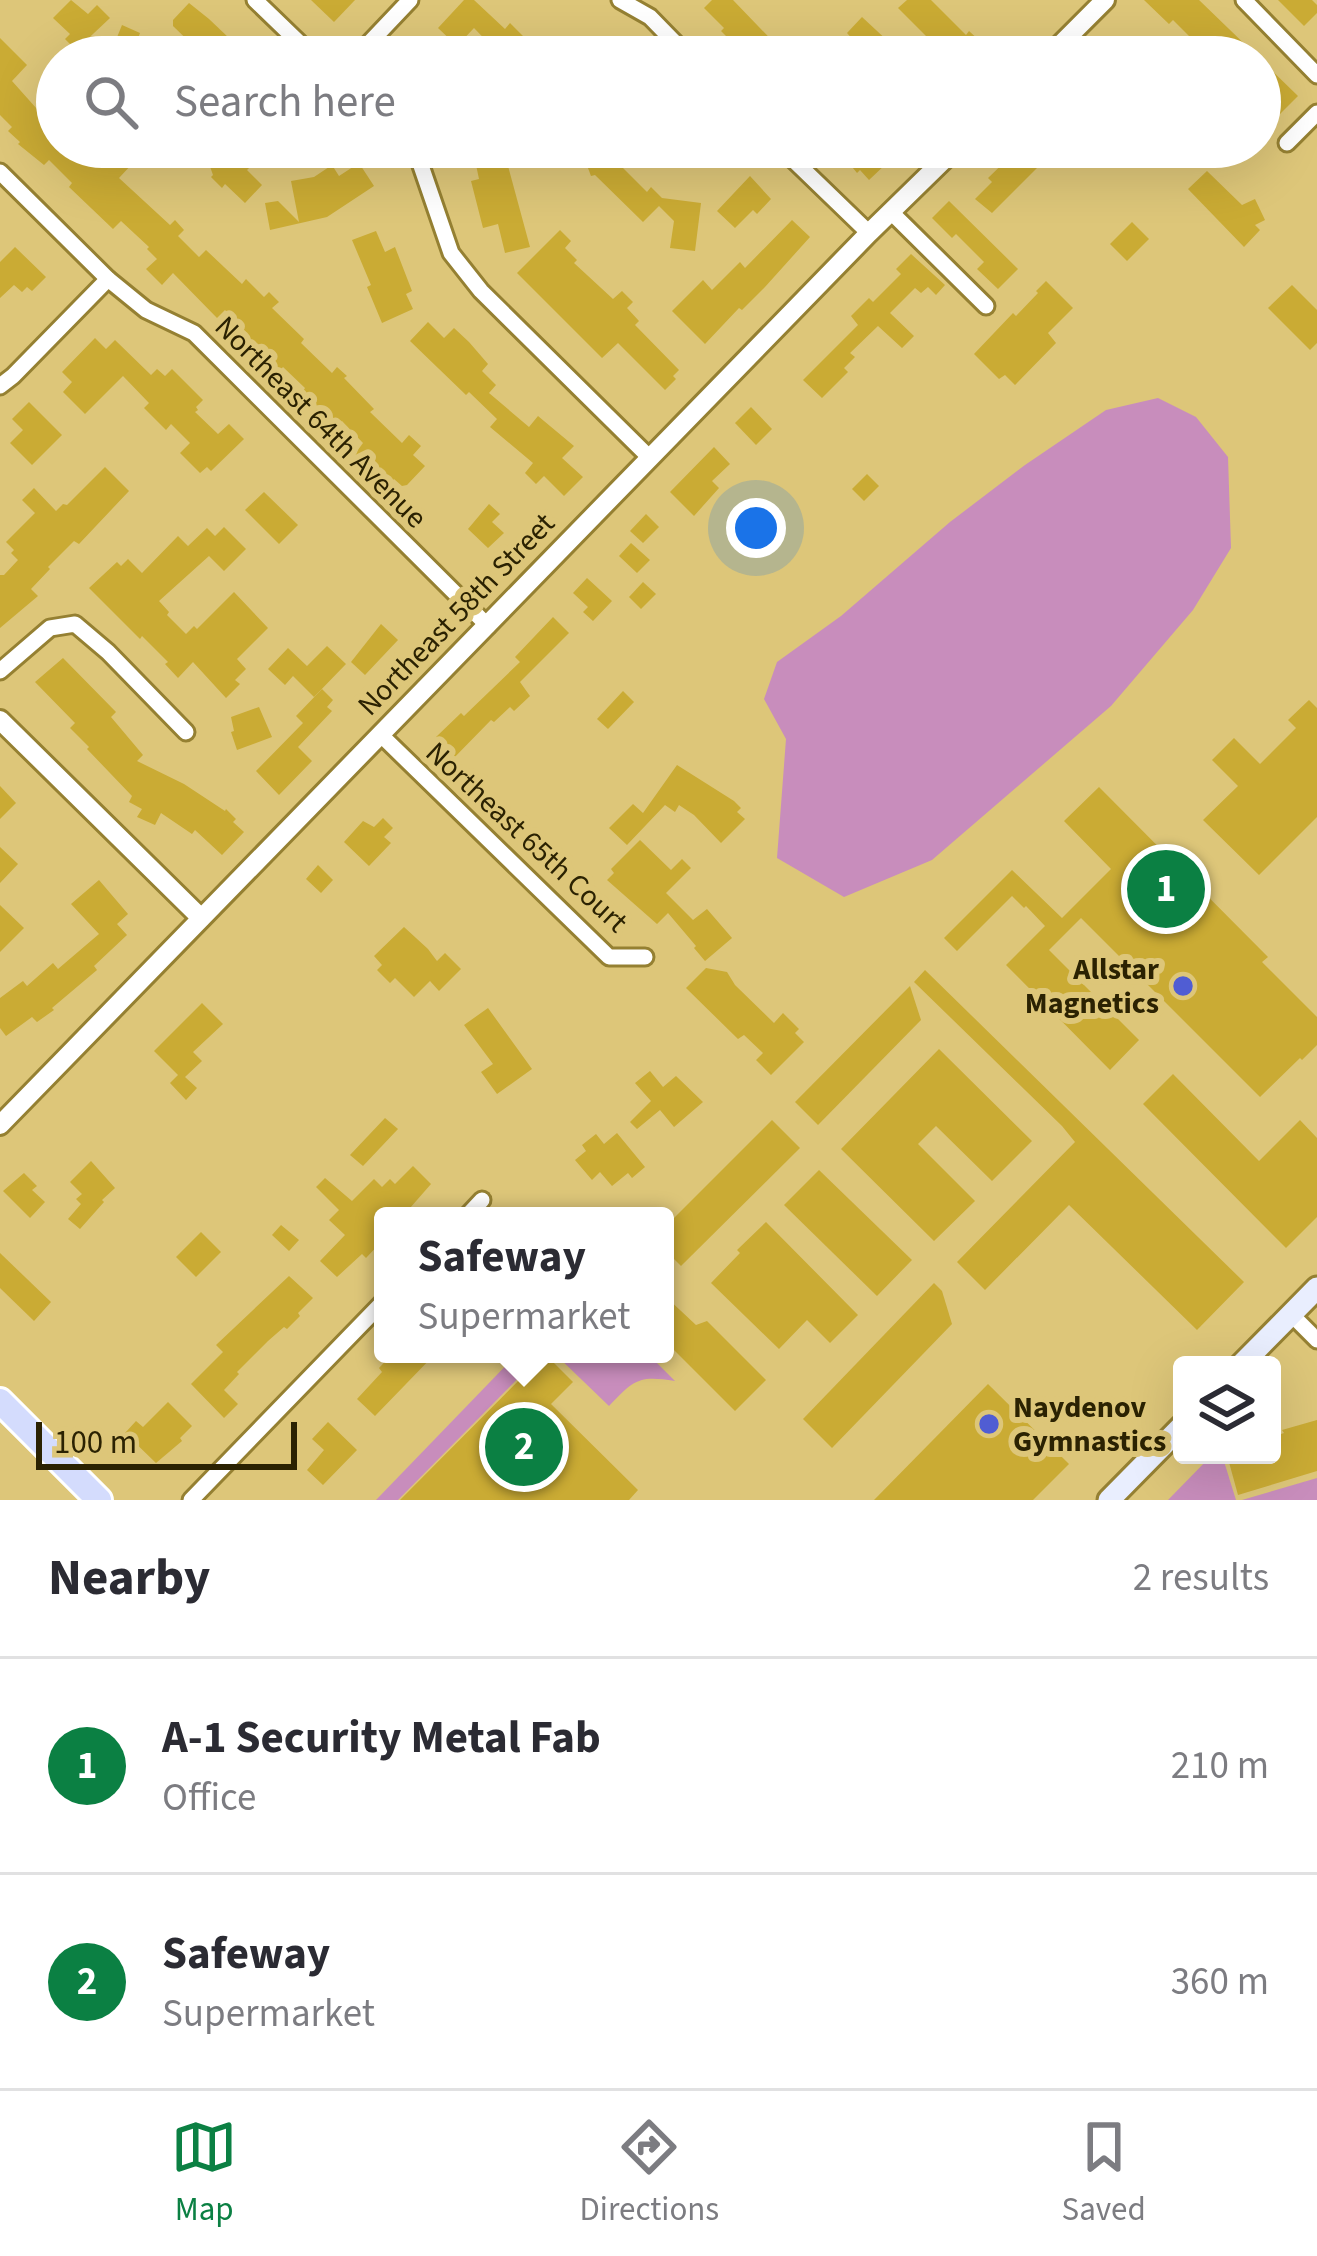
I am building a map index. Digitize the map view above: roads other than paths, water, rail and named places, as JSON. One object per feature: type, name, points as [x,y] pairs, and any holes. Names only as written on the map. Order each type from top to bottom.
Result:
[{"type":"main road","points":[[1250,1356],[1317,1288]]},
{"type":"main road","points":[[0,1401],[99,1500]]},
{"type":"main road","points":[[1109,1500],[1173,1435]]},
{"type":"street","points":[[256,0],[293,36]]},
{"type":"street","points":[[376,36],[410,0]]},
{"type":"street","points":[[620,0],[650,17],[669,36]]},
{"type":"street","points":[[1069,36],[1105,0]]},
{"type":"street","points":[[1250,2],[1317,75]]},
{"type":"street","points":[[1287,142],[1317,113]]},
{"type":"street","points":[[422,168],[451,253],[481,291],[650,458]]},
{"type":"street","points":[[802,168],[869,233]]},
{"type":"street","name":"Northeast 58th Street","points":[[2,1117],[936,168]]},
{"type":"street","name":"Northeast 64th Avenue","points":[[0,172],[108,279],[146,310],[194,333],[488,626]]},
{"type":"street","points":[[891,212],[986,306]]},
{"type":"street","points":[[0,386],[108,279]]},
{"type":"street","points":[[0,671],[50,628],[75,624],[186,731]]},
{"type":"street","points":[[0,720],[201,918]]},
{"type":"street","name":"Northeast 65th Court","points":[[381,735],[609,957],[645,957]]},
{"type":"street","points":[[475,1207],[482,1200]]},
{"type":"street","points":[[191,1500],[374,1311]]},
{"type":"street","points":[[1291,1314],[1317,1340]]},
{"type":"place","name":"A-1 Security Metal Fab","points":[[1166,889]]},
{"type":"place","name":"Allstar Magnetics","points":[[1183,986]]},
{"type":"place","name":"Naydenov Gymnastics","points":[[989,1424]]},
{"type":"place","name":"Safeway","points":[[524,1447]]}]
